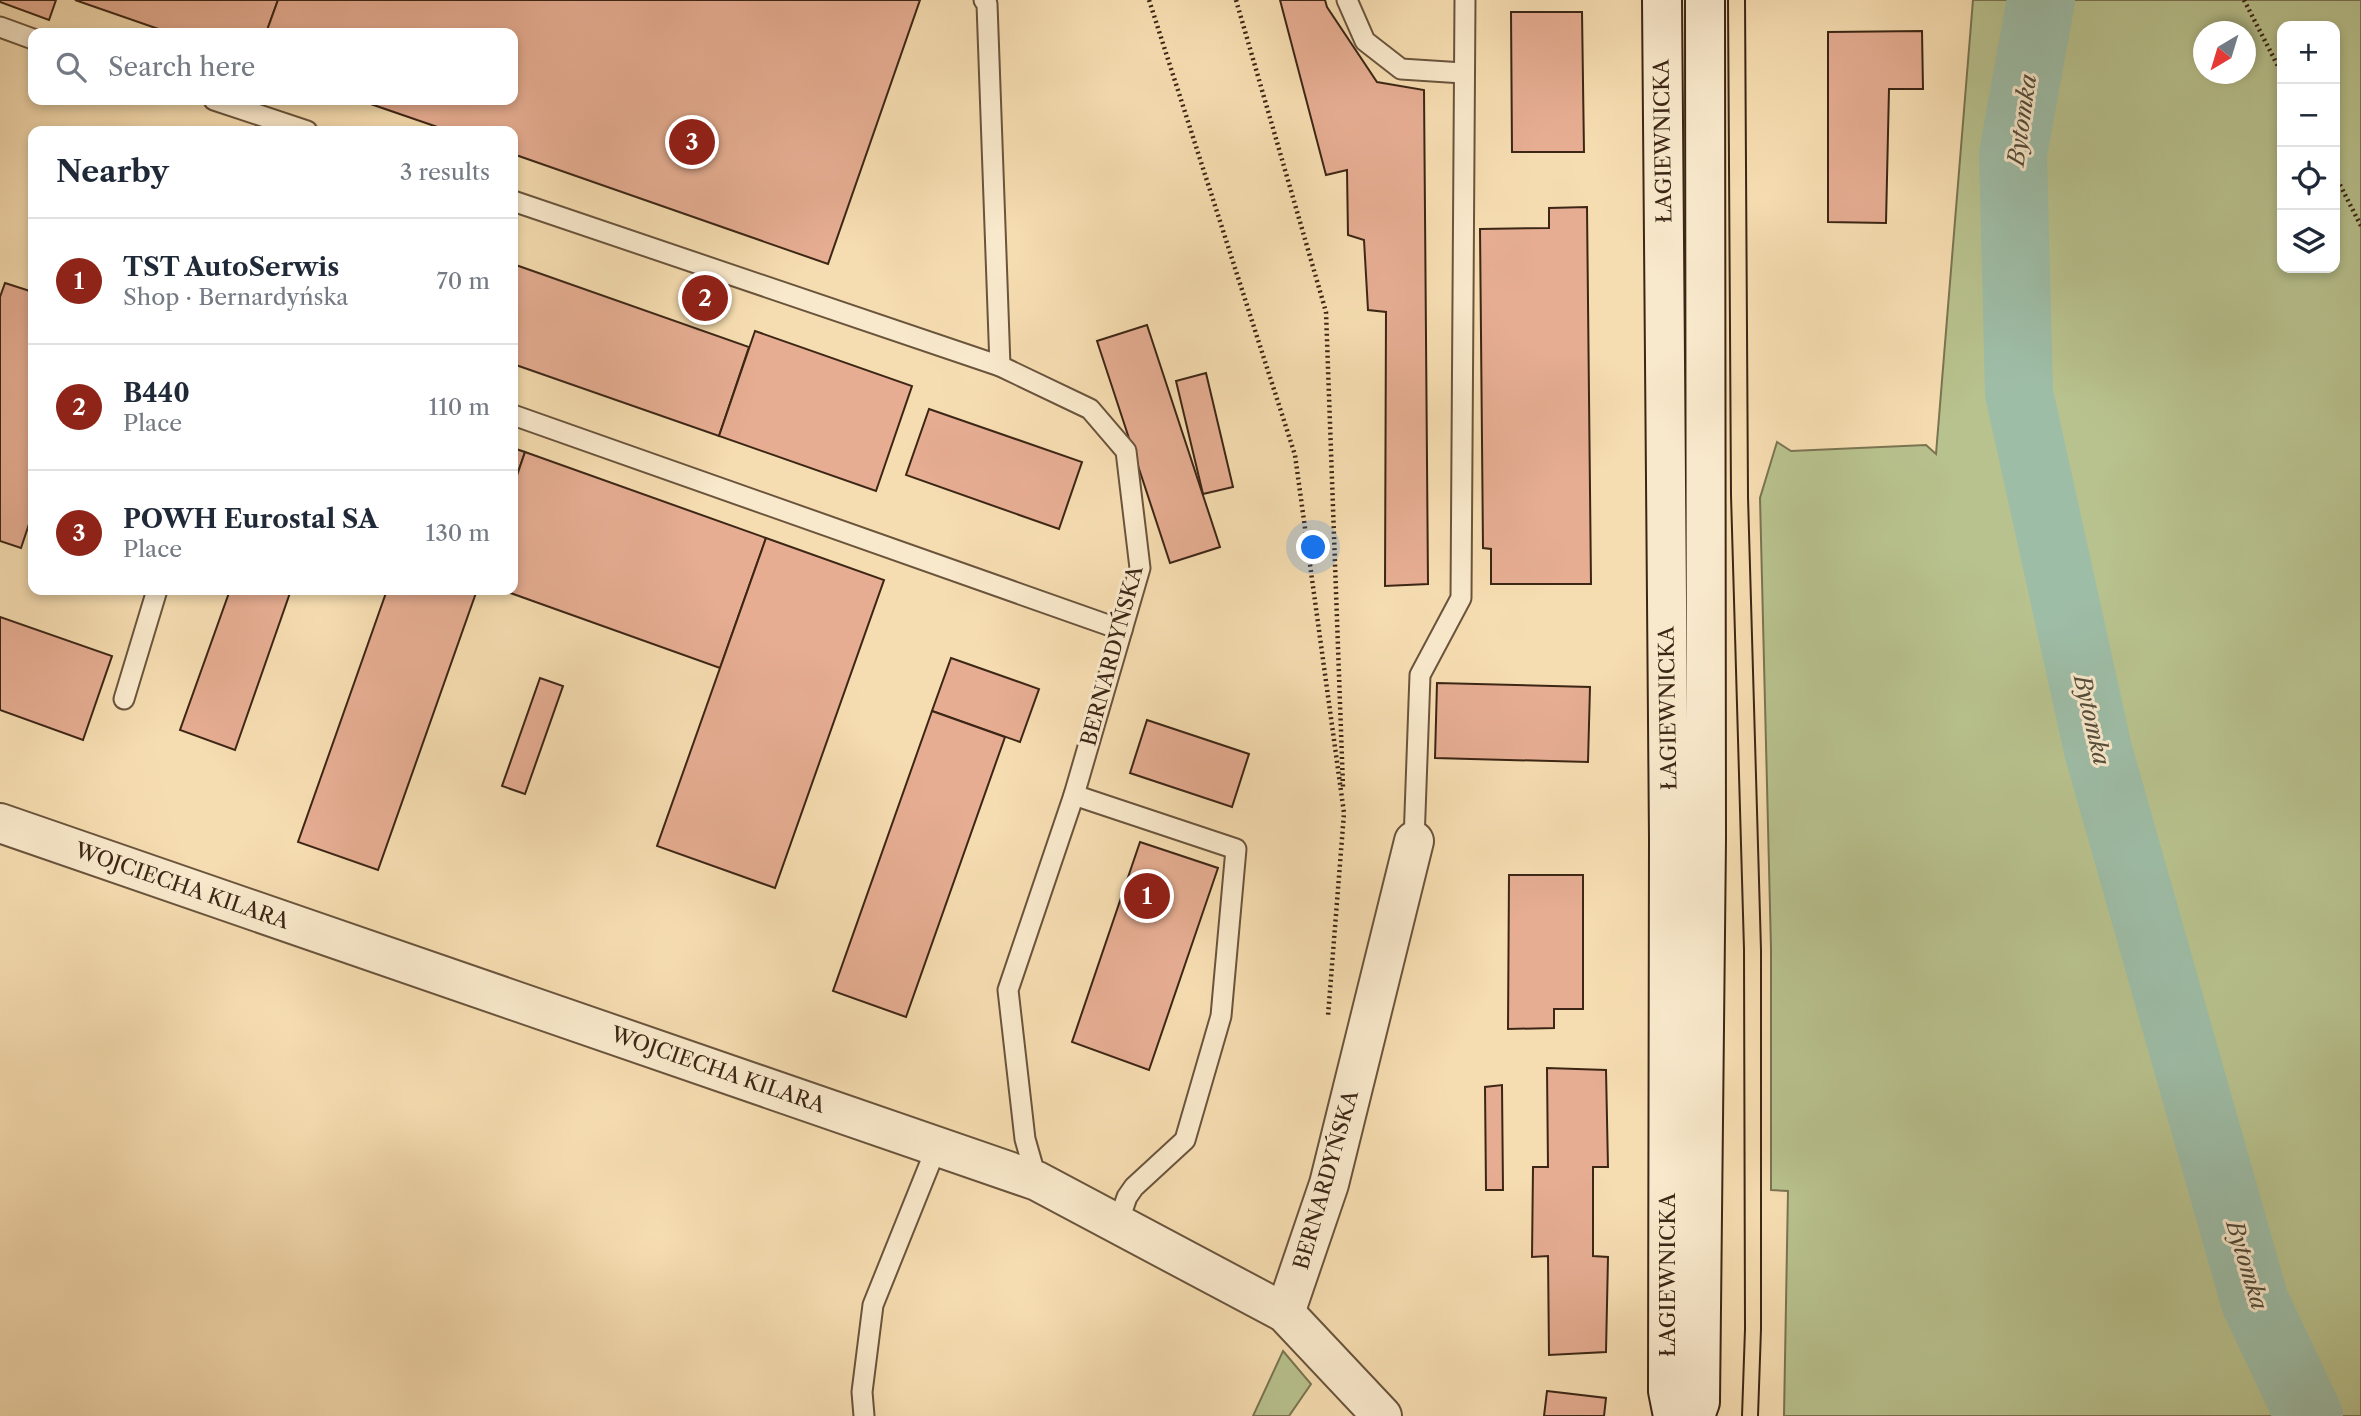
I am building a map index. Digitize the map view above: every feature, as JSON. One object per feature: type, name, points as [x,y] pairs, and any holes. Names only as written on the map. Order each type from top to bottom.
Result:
[{"type":"main road","name":"ŁAGIEWNICKA","points":[[1662,0],[1669,825],[1668,1391],[1673,1416]]},
{"type":"main road","name":"ŁAGIEWNICKA","points":[[1695,1416],[1700,1402],[1706,839],[1705,0]]},
{"type":"main road","name":"WOJCIECHA KILARA","points":[[0,824],[1037,1181],[1285,1313],[1382,1416]]},
{"type":"main road","name":"BERNARDYŃSKA","points":[[1285,1313],[1329,1184],[1414,841]]},
{"type":"lane","points":[[984,0],[987,4],[1000,366]]},
{"type":"lane","points":[[1347,0],[1365,41],[1401,69],[1464,72]]},
{"type":"lane","points":[[1414,841],[1420,676],[1461,598],[1465,0]]},
{"type":"lane","points":[[0,27],[28,36]]},
{"type":"lane","points":[[229,105],[292,126]]},
{"type":"lane","name":"BERNARDYŃSKA","points":[[518,203],[1000,366],[1090,409],[1126,451],[1140,568],[1073,795],[1008,990],[1025,1139],[1037,1181]]},
{"type":"lane","points":[[518,417],[1122,630]]},
{"type":"lane","points":[[124,699],[155,595]]},
{"type":"lane","points":[[1073,795],[1236,849],[1221,1016],[1185,1140],[1134,1187],[1127,1197],[1118,1223]]},
{"type":"lane","points":[[864,1416],[862,1392],[873,1305],[937,1146]]},
{"type":"path","points":[[1149,0],[1295,455],[1344,813]]},
{"type":"path","points":[[1236,0],[1326,312],[1344,813],[1328,1018]]},
{"type":"path","points":[[2244,0],[2277,64]]},
{"type":"path","points":[[2340,186],[2361,226]]},
{"type":"green space","points":[[1973,0],[2361,0],[2361,1416],[1784,1416],[1788,1191],[1771,1190],[1771,949],[1760,498],[1777,442],[1791,451],[1926,445],[1936,454]]},
{"type":"green space","points":[[1283,1351],[1311,1384],[1289,1416],[1253,1416]]},
{"type":"building","points":[[0,0],[56,0],[49,20]]},
{"type":"building","points":[[75,0],[278,0],[268,28],[156,28]]},
{"type":"building","points":[[278,0],[920,0],[828,264],[518,156],[518,126],[434,126],[374,105],[518,105],[518,28],[268,28]]},
{"type":"building","points":[[1280,0],[1325,0],[1377,82],[1424,90],[1428,584],[1385,586],[1386,312],[1368,310],[1364,240],[1348,235],[1347,170],[1326,175]]},
{"type":"building","points":[[1511,12],[1582,12],[1584,152],[1512,152]]},
{"type":"building","points":[[1922,31],[1923,89],[1889,89],[1886,223],[1828,222],[1828,32]]},
{"type":"building","points":[[1587,207],[1591,584],[1491,584],[1491,549],[1483,548],[1480,229],[1549,228],[1549,208]]},
{"type":"building","points":[[518,266],[749,347],[719,436],[518,366]]},
{"type":"building","points":[[5,283],[28,290],[28,527],[21,548],[0,541],[0,297]]},
{"type":"building","points":[[700,290],[714,295],[710,306],[696,301]]},
{"type":"building","points":[[1147,325],[1220,547],[1170,563],[1097,341]]},
{"type":"building","points":[[755,331],[912,386],[876,491],[719,436]]},
{"type":"building","points":[[1206,373],[1233,487],[1203,494],[1176,381]]},
{"type":"building","points":[[929,409],[1082,462],[1059,529],[906,475]]},
{"type":"building","points":[[518,450],[525,452],[518,472]]},
{"type":"building","points":[[525,452],[766,538],[720,668],[516,595],[518,472]]},
{"type":"building","points":[[766,538],[884,580],[775,888],[657,846]]},
{"type":"building","points":[[228,595],[289,595],[235,750],[180,730]]},
{"type":"building","points":[[385,595],[475,595],[378,870],[298,842]]},
{"type":"building","points":[[0,617],[112,656],[83,740],[0,710]]},
{"type":"building","points":[[951,658],[1039,689],[1020,742],[932,711]]},
{"type":"building","points":[[540,678],[563,686],[525,794],[502,786]]},
{"type":"building","points":[[1437,683],[1590,687],[1588,762],[1435,758]]},
{"type":"building","points":[[932,711],[1005,737],[906,1017],[833,991]]},
{"type":"building","points":[[1147,720],[1249,754],[1232,807],[1130,773]]},
{"type":"building","points":[[1140,842],[1218,868],[1149,1070],[1072,1042]]},
{"type":"building","points":[[1509,875],[1583,875],[1583,1009],[1554,1009],[1554,1028],[1508,1029]]},
{"type":"building","points":[[1547,1068],[1606,1070],[1608,1167],[1593,1167],[1593,1256],[1608,1257],[1606,1352],[1549,1355],[1548,1256],[1532,1257],[1533,1167],[1548,1167]]},
{"type":"building","points":[[1502,1085],[1503,1190],[1486,1190],[1485,1087]]},
{"type":"building","points":[[1547,1391],[1606,1398],[1604,1416],[1544,1416]]},
{"type":"waterway","name":"Bytomka","points":[[2041,0],[2013,154],[2019,393],[2098,750],[2255,1302],[2309,1416]]},
{"type":"tram line","points":[[1728,0],[1731,495],[1744,949],[1745,1329],[1742,1416]]},
{"type":"tram line","points":[[1745,0],[1748,497],[1761,950],[1761,1329],[1758,1416]]},
{"type":"place","name":"POWH Eurostal SA","points":[[692,142]]},
{"type":"place","name":"B440","points":[[705,298]]},
{"type":"place","name":"TST AutoSerwis","points":[[1147,896]]}]
